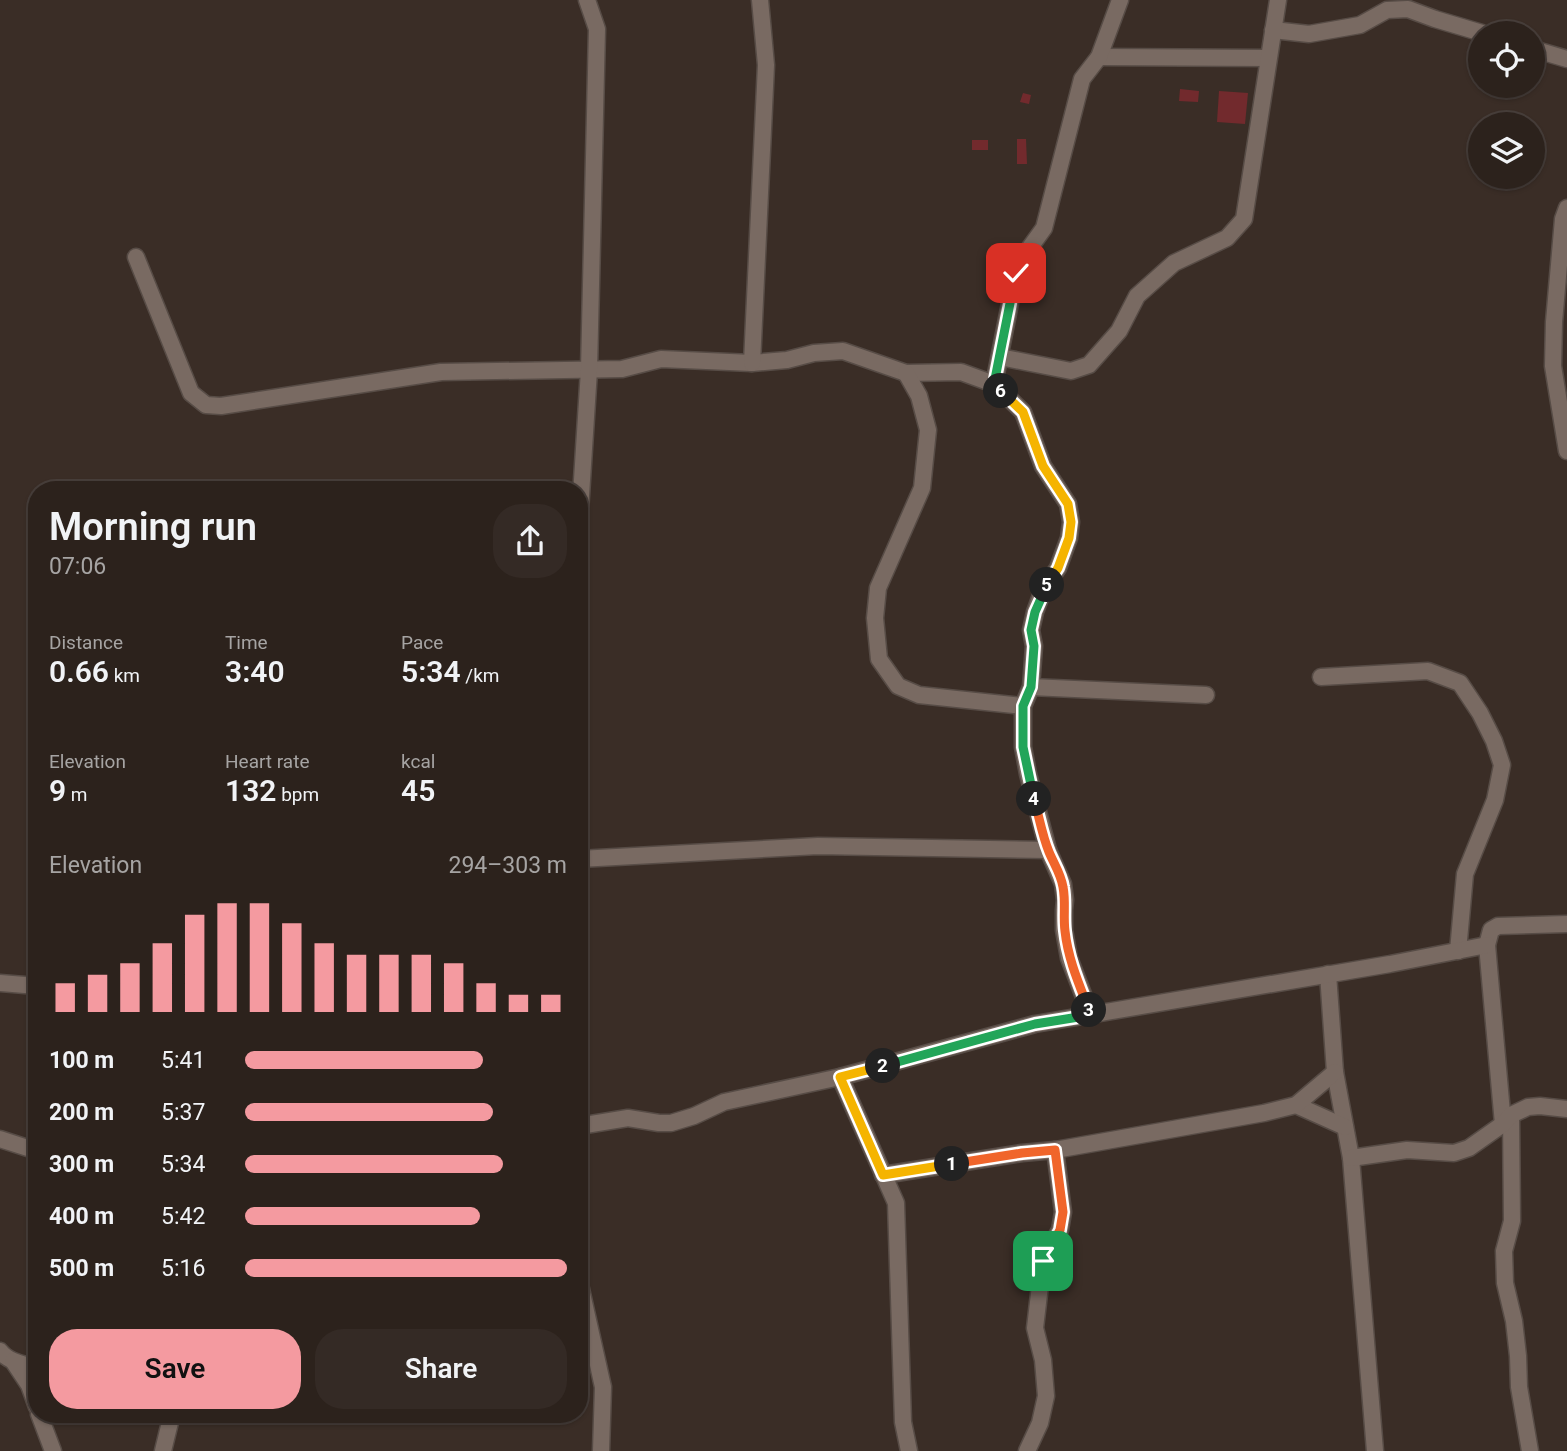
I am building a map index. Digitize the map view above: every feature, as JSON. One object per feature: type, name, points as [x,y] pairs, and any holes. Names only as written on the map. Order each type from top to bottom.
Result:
[{"type":"street","points":[[582,481],[589,370],[597,29],[587,0]]},
{"type":"street","points":[[752,363],[766,65],[760,0]]},
{"type":"street","points":[[994,384],[1016,273],[1044,228],[1082,79],[1099,57],[1120,0]]},
{"type":"street","points":[[1000,357],[1071,371],[1089,365],[1119,331],[1137,296],[1174,263],[1227,238],[1244,219],[1278,0]]},
{"type":"street","points":[[1273,30],[1309,34],[1360,25],[1387,10],[1408,9],[1468,29]]},
{"type":"street","points":[[1545,53],[1567,59]]},
{"type":"street","points":[[1099,57],[1268,58]]},
{"type":"street","points":[[1567,208],[1563,219],[1555,309],[1553,366],[1567,451]]},
{"type":"street","points":[[136,257],[191,393],[206,405],[221,406],[441,372],[622,369],[661,359],[752,363],[843,351],[905,373],[961,372],[994,384],[1023,412],[1043,466],[1068,504],[1071,522],[1069,538],[1058,568],[1043,590],[1031,630],[1034,646],[1031,687],[1023,706],[1023,747],[1048,850],[1063,884],[1064,930],[1069,958],[1091,1015]]},
{"type":"street","points":[[905,373],[919,396],[928,430],[922,488],[878,587],[875,618],[879,659],[898,686],[919,695],[1023,706]]},
{"type":"street","points":[[1321,677],[1428,671],[1460,683],[1490,732],[1502,765],[1495,800],[1465,874],[1458,951]]},
{"type":"street","points":[[1031,687],[1206,695]]},
{"type":"street","points":[[588,859],[818,846],[1048,850]]},
{"type":"street","points":[[1530,1451],[1519,1387],[1514,1321],[1505,1283],[1504,1251],[1512,1221],[1507,1120],[1487,945],[1491,930],[1499,926],[1567,924]]},
{"type":"street","points":[[588,1125],[628,1118],[671,1123],[724,1102],[840,1077],[1035,1024],[1487,945]]},
{"type":"street","points":[[1328,974],[1335,1072],[1351,1158],[1375,1451]]},
{"type":"street","points":[[0,983],[28,985]]},
{"type":"street","points":[[883,1175],[1055,1150],[1264,1113],[1296,1105],[1335,1072]]},
{"type":"street","points":[[840,1077],[896,1203],[903,1422],[909,1451]]},
{"type":"street","points":[[1296,1105],[1345,1127]]},
{"type":"street","points":[[1351,1158],[1407,1150],[1454,1153],[1469,1148],[1528,1107],[1567,1109]]},
{"type":"street","points":[[0,1139],[28,1148]]},
{"type":"street","points":[[1027,1451],[1040,1423],[1046,1396],[1044,1360],[1035,1328],[1043,1261],[1060,1230],[1063,1212],[1055,1150]]},
{"type":"street","points":[[588,1320],[603,1387],[601,1451]]},
{"type":"street","points":[[6,1356],[28,1365]]},
{"type":"street","points":[[6,1356],[28,1384]]},
{"type":"street","points":[[42,1423],[53,1451]]},
{"type":"street","points":[[163,1451],[170,1423]]},
{"type":"building","points":[[1180,89],[1199,91],[1198,102],[1179,101]]},
{"type":"building","points":[[1219,91],[1248,93],[1245,124],[1217,122]]},
{"type":"building","points":[[1023,93],[1031,95],[1029,104],[1020,102]]},
{"type":"building","points":[[1017,139],[1026,139],[1027,164],[1017,164]]},
{"type":"building","points":[[972,140],[988,140],[988,150],[972,150]]},
{"type":"route","points":[[1016,273],[994,384],[1023,412],[1043,466],[1068,504],[1071,522],[1069,538],[1058,568],[1043,590],[1031,630],[1034,646],[1031,687],[1023,706],[1023,747],[1048,850],[1063,884],[1064,930],[1069,958],[1091,1015],[1035,1024],[840,1077],[883,1175],[1055,1150],[1063,1212],[1060,1230],[1043,1261]]}]
